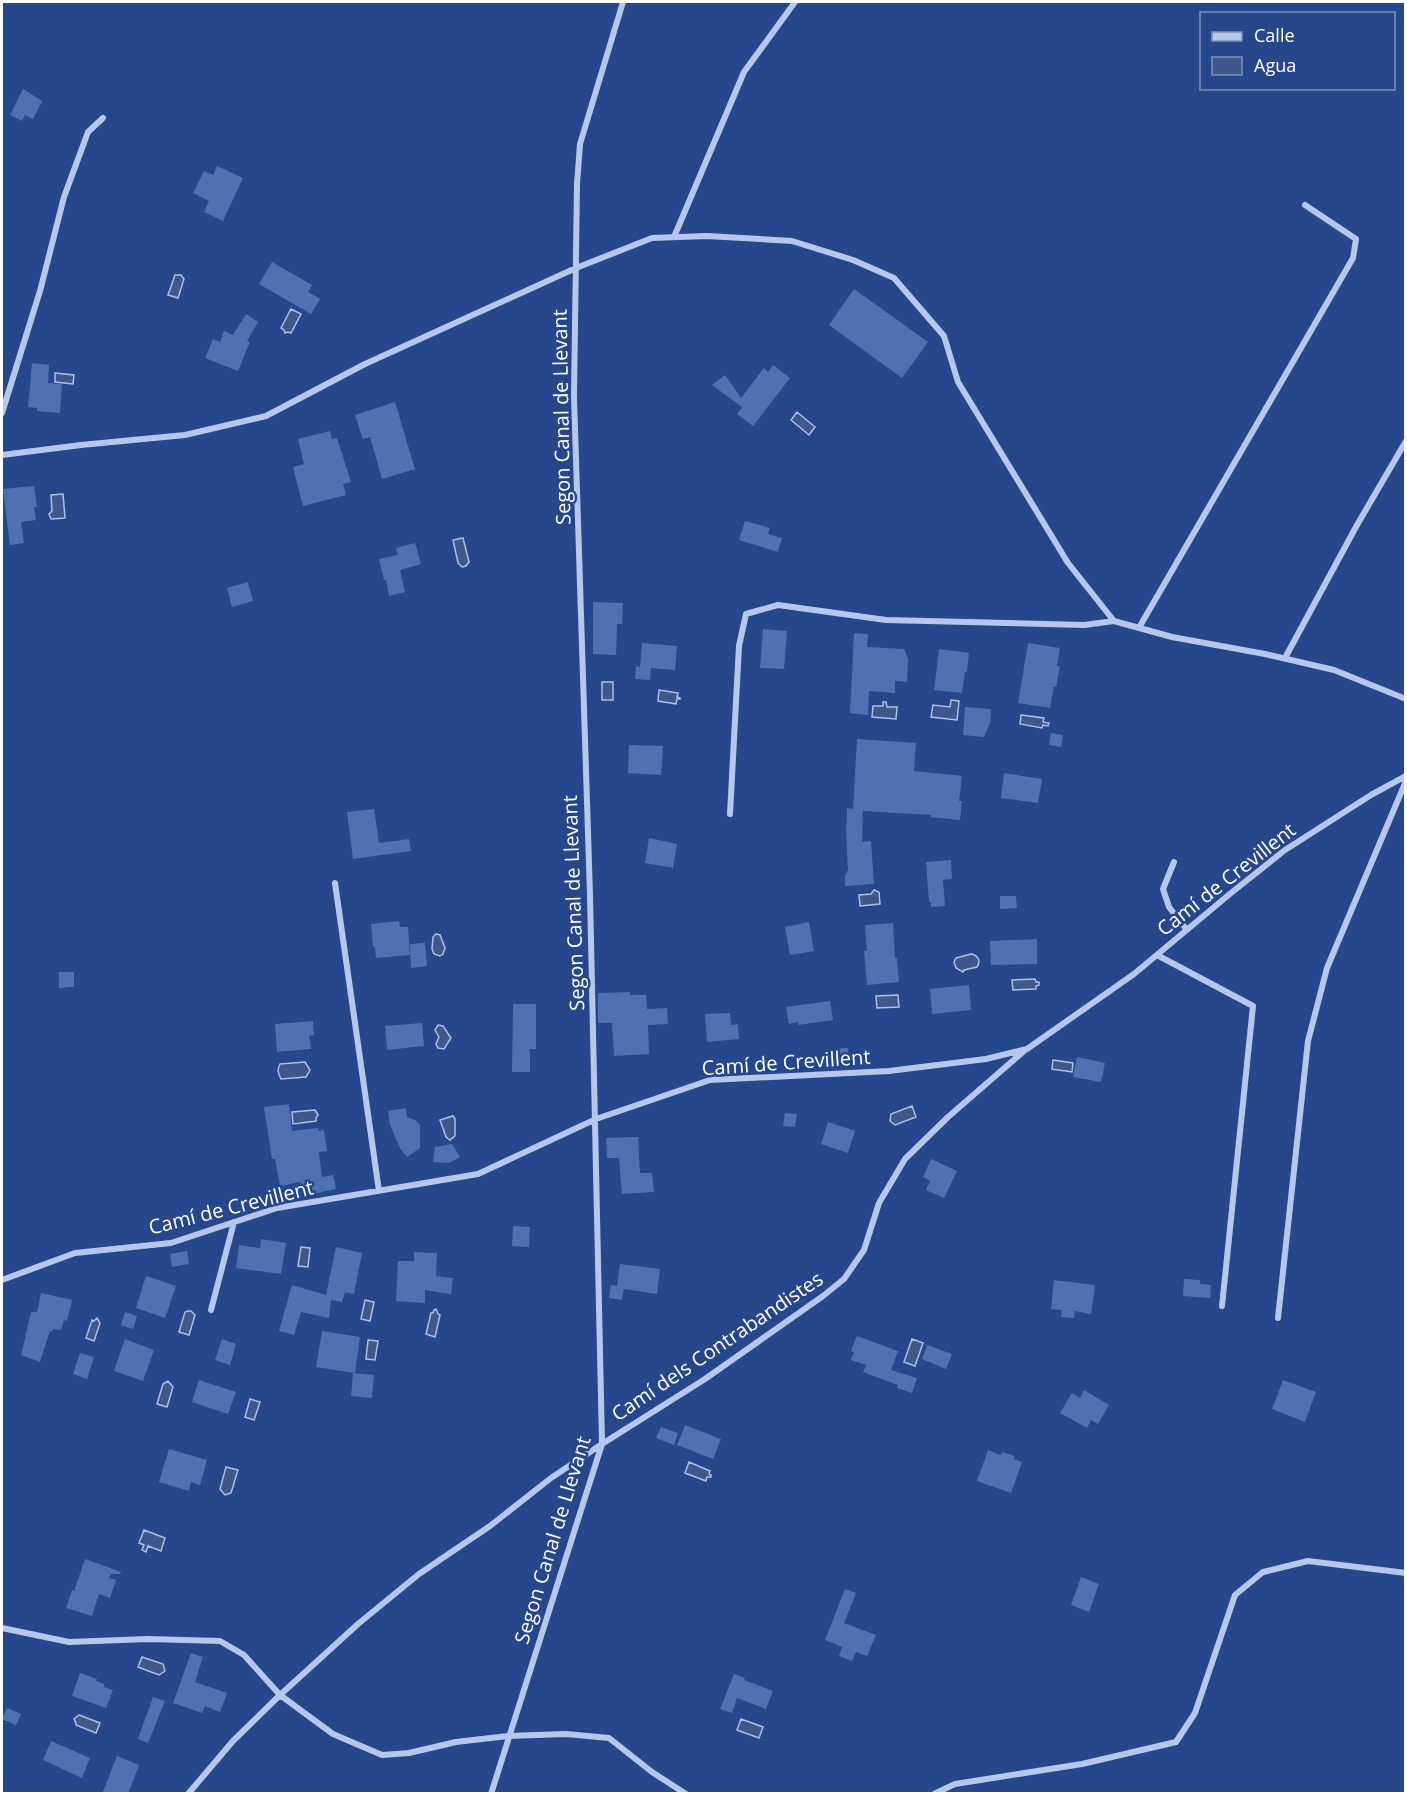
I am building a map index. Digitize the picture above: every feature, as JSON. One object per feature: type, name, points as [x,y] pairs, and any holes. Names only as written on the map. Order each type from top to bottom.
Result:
[{"type":"street","name":"Segon Canal de Llevant","points":[[491,1794],[602,1444],[596,1119],[574,397],[577,184],[580,144],[623,2]]},
{"type":"street","points":[[674,237],[744,72],[795,2]]},
{"type":"street","points":[[2,413],[40,291],[64,197],[88,132],[103,118]]},
{"type":"street","points":[[1140,626],[1353,258],[1356,239],[1305,205]]},
{"type":"street","points":[[2,455],[185,435],[266,416],[365,364],[576,268],[652,237],[707,236],[792,240],[853,260],[894,278],[944,336],[958,382],[1068,563],[1114,621]]},
{"type":"street","points":[[1285,658],[1357,525],[1406,441]]},
{"type":"street","points":[[730,814],[740,646],[746,614],[778,605],[886,620],[1084,626],[1114,621],[1173,636],[1334,670],[1406,699]]},
{"type":"street","points":[[1278,1318],[1308,1041],[1327,968],[1406,778]]},
{"type":"street","name":"Camí de Crevillent","points":[[2,1280],[75,1253],[171,1243],[277,1208],[478,1174],[596,1119],[710,1080],[890,1071],[986,1059],[1027,1049],[1134,974],[1286,850],[1371,795],[1406,778]]},
{"type":"street","points":[[1174,862],[1163,889],[1169,907],[1187,930]]},
{"type":"street","points":[[335,883],[379,1191]]},
{"type":"street","points":[[1157,955],[1253,1006],[1222,1306]]},
{"type":"street","name":"Camí dels Contrabandistes","points":[[188,1794],[233,1742],[280,1695],[358,1624],[419,1574],[490,1526],[551,1478],[705,1379],[844,1279],[864,1250],[879,1203],[904,1159],[948,1117],[1027,1049]]},
{"type":"street","points":[[211,1310],[234,1222]]},
{"type":"street","points":[[934,1794],[955,1784],[1082,1764],[1176,1742],[1195,1713],[1235,1595],[1263,1572],[1308,1561],[1406,1573]]},
{"type":"street","points":[[2,1628],[69,1642],[148,1639],[220,1641],[244,1655],[280,1695],[333,1734],[382,1755],[409,1753],[456,1742],[508,1736],[566,1734],[609,1738],[652,1772],[686,1794]]},
{"type":"water","points":[[175,275],[181,275],[184,279],[178,298],[168,295]]},
{"type":"water","points":[[291,309],[301,314],[291,333],[285,333],[281,328]]},
{"type":"water","points":[[55,373],[74,375],[73,384],[55,382]]},
{"type":"water","points":[[797,412],[815,427],[809,435],[791,420]]},
{"type":"water","points":[[63,494],[65,518],[51,519],[49,514],[52,511],[51,495]]},
{"type":"water","points":[[463,538],[469,562],[462,567],[458,563],[453,540]]},
{"type":"water","points":[[602,682],[613,682],[613,700],[602,700]]},
{"type":"water","points":[[659,690],[678,693],[677,697],[680,699],[677,699],[676,704],[658,701]]},
{"type":"water","points":[[951,700],[959,701],[957,720],[931,717],[933,705],[950,707]]},
{"type":"water","points":[[883,702],[886,702],[887,707],[897,707],[896,719],[872,717],[873,706],[883,706]]},
{"type":"water","points":[[1021,715],[1044,718],[1043,722],[1049,723],[1048,726],[1043,725],[1042,728],[1020,724]]},
{"type":"water","points":[[874,890],[879,892],[880,904],[860,906],[859,895],[871,894]]},
{"type":"water","points":[[436,934],[440,935],[445,948],[440,956],[434,954],[432,949],[433,937]]},
{"type":"water","points":[[971,954],[978,959],[977,967],[963,972],[956,968],[954,962],[956,958]]},
{"type":"water","points":[[1035,979],[1039,982],[1036,989],[1013,990],[1012,980]]},
{"type":"water","points":[[898,995],[899,1007],[877,1008],[876,996]]},
{"type":"water","points":[[438,1025],[443,1026],[451,1038],[444,1049],[438,1048],[436,1044],[439,1037],[435,1030]]},
{"type":"water","points":[[1053,1060],[1073,1063],[1072,1072],[1052,1069]]},
{"type":"water","points":[[305,1062],[310,1070],[306,1077],[281,1079],[278,1072],[280,1064]]},
{"type":"water","points":[[912,1106],[916,1117],[895,1125],[890,1121],[891,1114]]},
{"type":"water","points":[[315,1110],[318,1115],[316,1121],[293,1124],[292,1112]]},
{"type":"water","points":[[453,1116],[455,1136],[450,1140],[446,1137],[440,1120]]},
{"type":"water","points":[[301,1247],[310,1248],[308,1267],[298,1266]]},
{"type":"water","points":[[365,1300],[374,1302],[370,1321],[361,1319]]},
{"type":"water","points":[[436,1309],[440,1315],[435,1337],[426,1334],[431,1313]]},
{"type":"water","points":[[188,1311],[195,1315],[189,1335],[179,1332],[185,1312]]},
{"type":"water","points":[[97,1318],[100,1323],[94,1341],[86,1338],[92,1320]]},
{"type":"water","points":[[912,1339],[923,1343],[915,1366],[904,1362]]},
{"type":"water","points":[[368,1340],[378,1341],[375,1360],[366,1359]]},
{"type":"water","points":[[168,1381],[173,1387],[167,1407],[157,1404],[163,1384]]},
{"type":"water","points":[[250,1399],[260,1402],[254,1420],[245,1417]]},
{"type":"water","points":[[689,1462],[710,1471],[711,1477],[707,1477],[706,1481],[685,1473]]},
{"type":"water","points":[[226,1467],[238,1470],[231,1493],[225,1495],[220,1489]]},
{"type":"water","points":[[144,1530],[165,1538],[161,1551],[148,1546],[146,1552],[142,1550],[144,1545],[139,1543]]},
{"type":"water","points":[[142,1657],[163,1664],[165,1671],[159,1675],[138,1667]]},
{"type":"water","points":[[79,1715],[100,1723],[96,1733],[76,1725],[74,1719]]},
{"type":"water","points":[[741,1719],[763,1727],[759,1738],[737,1730]]},
{"type":"building","points":[[23,89],[42,101],[33,119],[25,115],[22,121],[10,115]]},
{"type":"building","points":[[217,166],[243,178],[223,221],[204,212],[209,201],[193,193],[204,171],[213,175]]},
{"type":"building","points":[[272,262],[312,285],[308,292],[320,299],[311,314],[259,284]]},
{"type":"building","points":[[854,289],[928,342],[902,378],[829,325]]},
{"type":"building","points":[[246,314],[258,322],[247,341],[250,342],[238,371],[205,358],[213,339],[220,342],[224,331],[233,335]]},
{"type":"building","points":[[32,363],[49,365],[48,383],[62,384],[60,413],[37,411],[37,408],[28,407]]},
{"type":"building","points":[[773,365],[790,378],[753,426],[737,414],[742,407],[712,385],[725,375],[741,398],[764,368],[768,372]]},
{"type":"building","points":[[395,402],[415,469],[382,479],[370,437],[363,439],[355,415]]},
{"type":"building","points":[[330,431],[332,439],[337,438],[351,482],[343,484],[346,495],[303,506],[293,467],[304,464],[298,439]]},
{"type":"building","points":[[34,486],[36,520],[21,522],[24,543],[10,545],[3,489]]},
{"type":"building","points":[[745,521],[770,528],[768,534],[782,538],[778,552],[739,540]]},
{"type":"building","points":[[415,543],[421,564],[400,570],[405,592],[389,596],[379,559],[398,555],[396,548]]},
{"type":"building","points":[[248,582],[253,601],[232,607],[227,588]]},
{"type":"building","points":[[593,602],[623,603],[622,624],[617,624],[616,655],[593,654]]},
{"type":"building","points":[[763,629],[787,631],[784,669],[760,668]]},
{"type":"building","points":[[854,633],[868,634],[867,647],[904,649],[908,659],[907,682],[895,681],[895,693],[869,691],[868,715],[850,713]]},
{"type":"building","points":[[642,643],[677,646],[675,670],[651,668],[650,680],[635,679],[636,666],[640,667]]},
{"type":"building","points":[[1028,643],[1060,648],[1057,666],[1060,666],[1050,708],[1018,703]]},
{"type":"building","points":[[939,649],[969,653],[962,693],[934,690]]},
{"type":"building","points":[[965,707],[991,709],[990,723],[984,737],[963,735]]},
{"type":"building","points":[[1051,733],[1063,735],[1061,747],[1049,745]]},
{"type":"building","points":[[857,739],[916,743],[914,771],[962,776],[959,801],[962,801],[960,820],[930,817],[931,815],[863,811],[862,842],[871,841],[874,884],[845,886],[845,875],[848,870],[847,808],[853,809]]},
{"type":"building","points":[[629,745],[663,746],[661,775],[628,773]]},
{"type":"building","points":[[1004,773],[1042,779],[1038,803],[1001,798]]},
{"type":"building","points":[[374,809],[379,843],[409,839],[411,851],[353,859],[347,812]]},
{"type":"building","points":[[649,838],[677,844],[673,868],[645,863]]},
{"type":"building","points":[[951,860],[952,879],[943,880],[945,906],[931,907],[926,862]]},
{"type":"building","points":[[1000,896],[1016,896],[1017,908],[1000,909]]},
{"type":"building","points":[[399,921],[400,927],[408,927],[410,955],[376,958],[371,924]]},
{"type":"building","points":[[809,922],[814,951],[790,955],[785,927]]},
{"type":"building","points":[[893,923],[899,982],[867,985],[864,951],[867,951],[865,925]]},
{"type":"building","points":[[1037,939],[1037,964],[991,965],[990,941]]},
{"type":"building","points":[[425,943],[427,966],[411,968],[410,944]]},
{"type":"building","points":[[59,972],[74,972],[74,987],[59,988]]},
{"type":"building","points":[[969,985],[971,1010],[932,1014],[930,989]]},
{"type":"building","points":[[630,992],[630,995],[646,995],[647,1009],[667,1008],[668,1024],[648,1025],[649,1054],[614,1056],[612,1023],[598,1023],[598,993]]},
{"type":"building","points":[[830,1001],[833,1020],[798,1025],[798,1022],[789,1024],[786,1007]]},
{"type":"building","points":[[513,1004],[536,1004],[536,1049],[530,1049],[530,1072],[512,1072]]},
{"type":"building","points":[[730,1013],[731,1025],[738,1024],[739,1039],[707,1042],[705,1014]]},
{"type":"building","points":[[313,1021],[314,1035],[309,1036],[311,1049],[277,1052],[275,1024]]},
{"type":"building","points":[[422,1023],[424,1046],[387,1050],[385,1026]]},
{"type":"building","points":[[848,1048],[848,1062],[833,1063],[832,1049]]},
{"type":"building","points":[[1077,1057],[1105,1063],[1101,1082],[1073,1077]]},
{"type":"building","points":[[289,1104],[292,1131],[318,1128],[319,1131],[324,1130],[327,1151],[319,1152],[322,1177],[333,1175],[336,1189],[303,1196],[300,1182],[280,1186],[275,1159],[272,1159],[264,1107]]},
{"type":"building","points":[[406,1108],[407,1117],[420,1125],[420,1148],[407,1157],[401,1150],[390,1125],[388,1111]]},
{"type":"building","points":[[785,1113],[797,1114],[795,1127],[783,1126]]},
{"type":"building","points":[[828,1122],[855,1131],[848,1153],[821,1144]]},
{"type":"building","points":[[638,1137],[640,1173],[652,1173],[654,1192],[622,1194],[619,1158],[607,1158],[606,1138]]},
{"type":"building","points":[[452,1144],[460,1157],[449,1163],[433,1162],[435,1147]]},
{"type":"building","points":[[931,1159],[957,1171],[944,1198],[926,1190],[930,1181],[923,1177]]},
{"type":"building","points":[[513,1226],[530,1227],[529,1247],[512,1246]]},
{"type":"building","points":[[261,1239],[286,1243],[281,1274],[236,1268],[239,1245],[260,1248]]},
{"type":"building","points":[[336,1247],[362,1253],[354,1294],[345,1292],[342,1302],[331,1300],[329,1318],[301,1312],[294,1335],[279,1331],[292,1285],[326,1295]]},
{"type":"building","points":[[187,1251],[189,1264],[172,1267],[170,1254]]},
{"type":"building","points":[[414,1252],[437,1253],[436,1276],[453,1278],[451,1294],[425,1290],[425,1303],[396,1301],[398,1261],[414,1261]]},
{"type":"building","points":[[620,1264],[660,1269],[657,1294],[624,1289],[622,1300],[609,1298],[611,1285],[617,1286]]},
{"type":"building","points":[[146,1276],[176,1286],[165,1318],[136,1308]]},
{"type":"building","points":[[1184,1279],[1200,1280],[1200,1284],[1211,1285],[1210,1298],[1183,1296]]},
{"type":"building","points":[[1054,1280],[1095,1285],[1091,1314],[1075,1311],[1074,1318],[1061,1317],[1062,1310],[1051,1309]]},
{"type":"building","points":[[41,1293],[72,1300],[67,1321],[64,1320],[61,1330],[50,1331],[40,1362],[21,1355],[31,1312],[37,1312]]},
{"type":"building","points":[[125,1312],[137,1316],[133,1329],[121,1325]]},
{"type":"building","points":[[322,1331],[360,1337],[355,1373],[316,1367]]},
{"type":"building","points":[[857,1336],[898,1351],[891,1370],[917,1378],[912,1393],[897,1388],[898,1385],[863,1372],[866,1365],[851,1360],[854,1352],[851,1351]]},
{"type":"building","points":[[125,1339],[154,1350],[143,1381],[114,1371]]},
{"type":"building","points":[[222,1339],[236,1344],[230,1365],[215,1360]]},
{"type":"building","points":[[927,1345],[952,1354],[946,1369],[922,1359]]},
{"type":"building","points":[[80,1353],[94,1357],[87,1379],[73,1374]]},
{"type":"building","points":[[353,1373],[374,1375],[372,1398],[351,1396]]},
{"type":"building","points":[[199,1380],[236,1392],[228,1414],[192,1402]]},
{"type":"building","points":[[1283,1380],[1316,1392],[1305,1422],[1272,1409]]},
{"type":"building","points":[[1084,1390],[1109,1405],[1098,1424],[1091,1420],[1087,1428],[1060,1413],[1072,1393],[1080,1398]]},
{"type":"building","points":[[685,1425],[721,1439],[713,1459],[677,1445]]},
{"type":"building","points":[[661,1427],[678,1433],[674,1445],[656,1438]]},
{"type":"building","points":[[169,1449],[207,1460],[200,1485],[191,1482],[189,1491],[159,1482]]},
{"type":"building","points":[[988,1450],[1001,1455],[1002,1452],[1015,1456],[1014,1459],[1022,1462],[1011,1493],[977,1481]]},
{"type":"building","points":[[85,1559],[121,1572],[111,1574],[109,1578],[116,1580],[110,1598],[99,1594],[92,1616],[66,1608]]},
{"type":"building","points":[[1081,1577],[1099,1584],[1089,1612],[1071,1605]]},
{"type":"building","points":[[845,1589],[856,1593],[844,1623],[876,1635],[867,1656],[856,1652],[852,1661],[839,1656],[842,1647],[825,1640]]},
{"type":"building","points":[[191,1653],[203,1657],[195,1682],[227,1693],[220,1712],[205,1706],[202,1713],[173,1703]]},
{"type":"building","points":[[80,1673],[97,1679],[96,1681],[104,1684],[104,1687],[113,1690],[106,1708],[72,1696]]},
{"type":"building","points":[[734,1674],[773,1691],[766,1709],[737,1698],[732,1713],[720,1709]]},
{"type":"building","points":[[153,1697],[165,1701],[148,1743],[138,1739]]},
{"type":"building","points":[[7,1708],[21,1714],[16,1725],[2,1719]]},
{"type":"building","points":[[51,1741],[90,1758],[82,1778],[43,1760]]},
{"type":"building","points":[[117,1756],[139,1765],[128,1794],[102,1794]]}]
